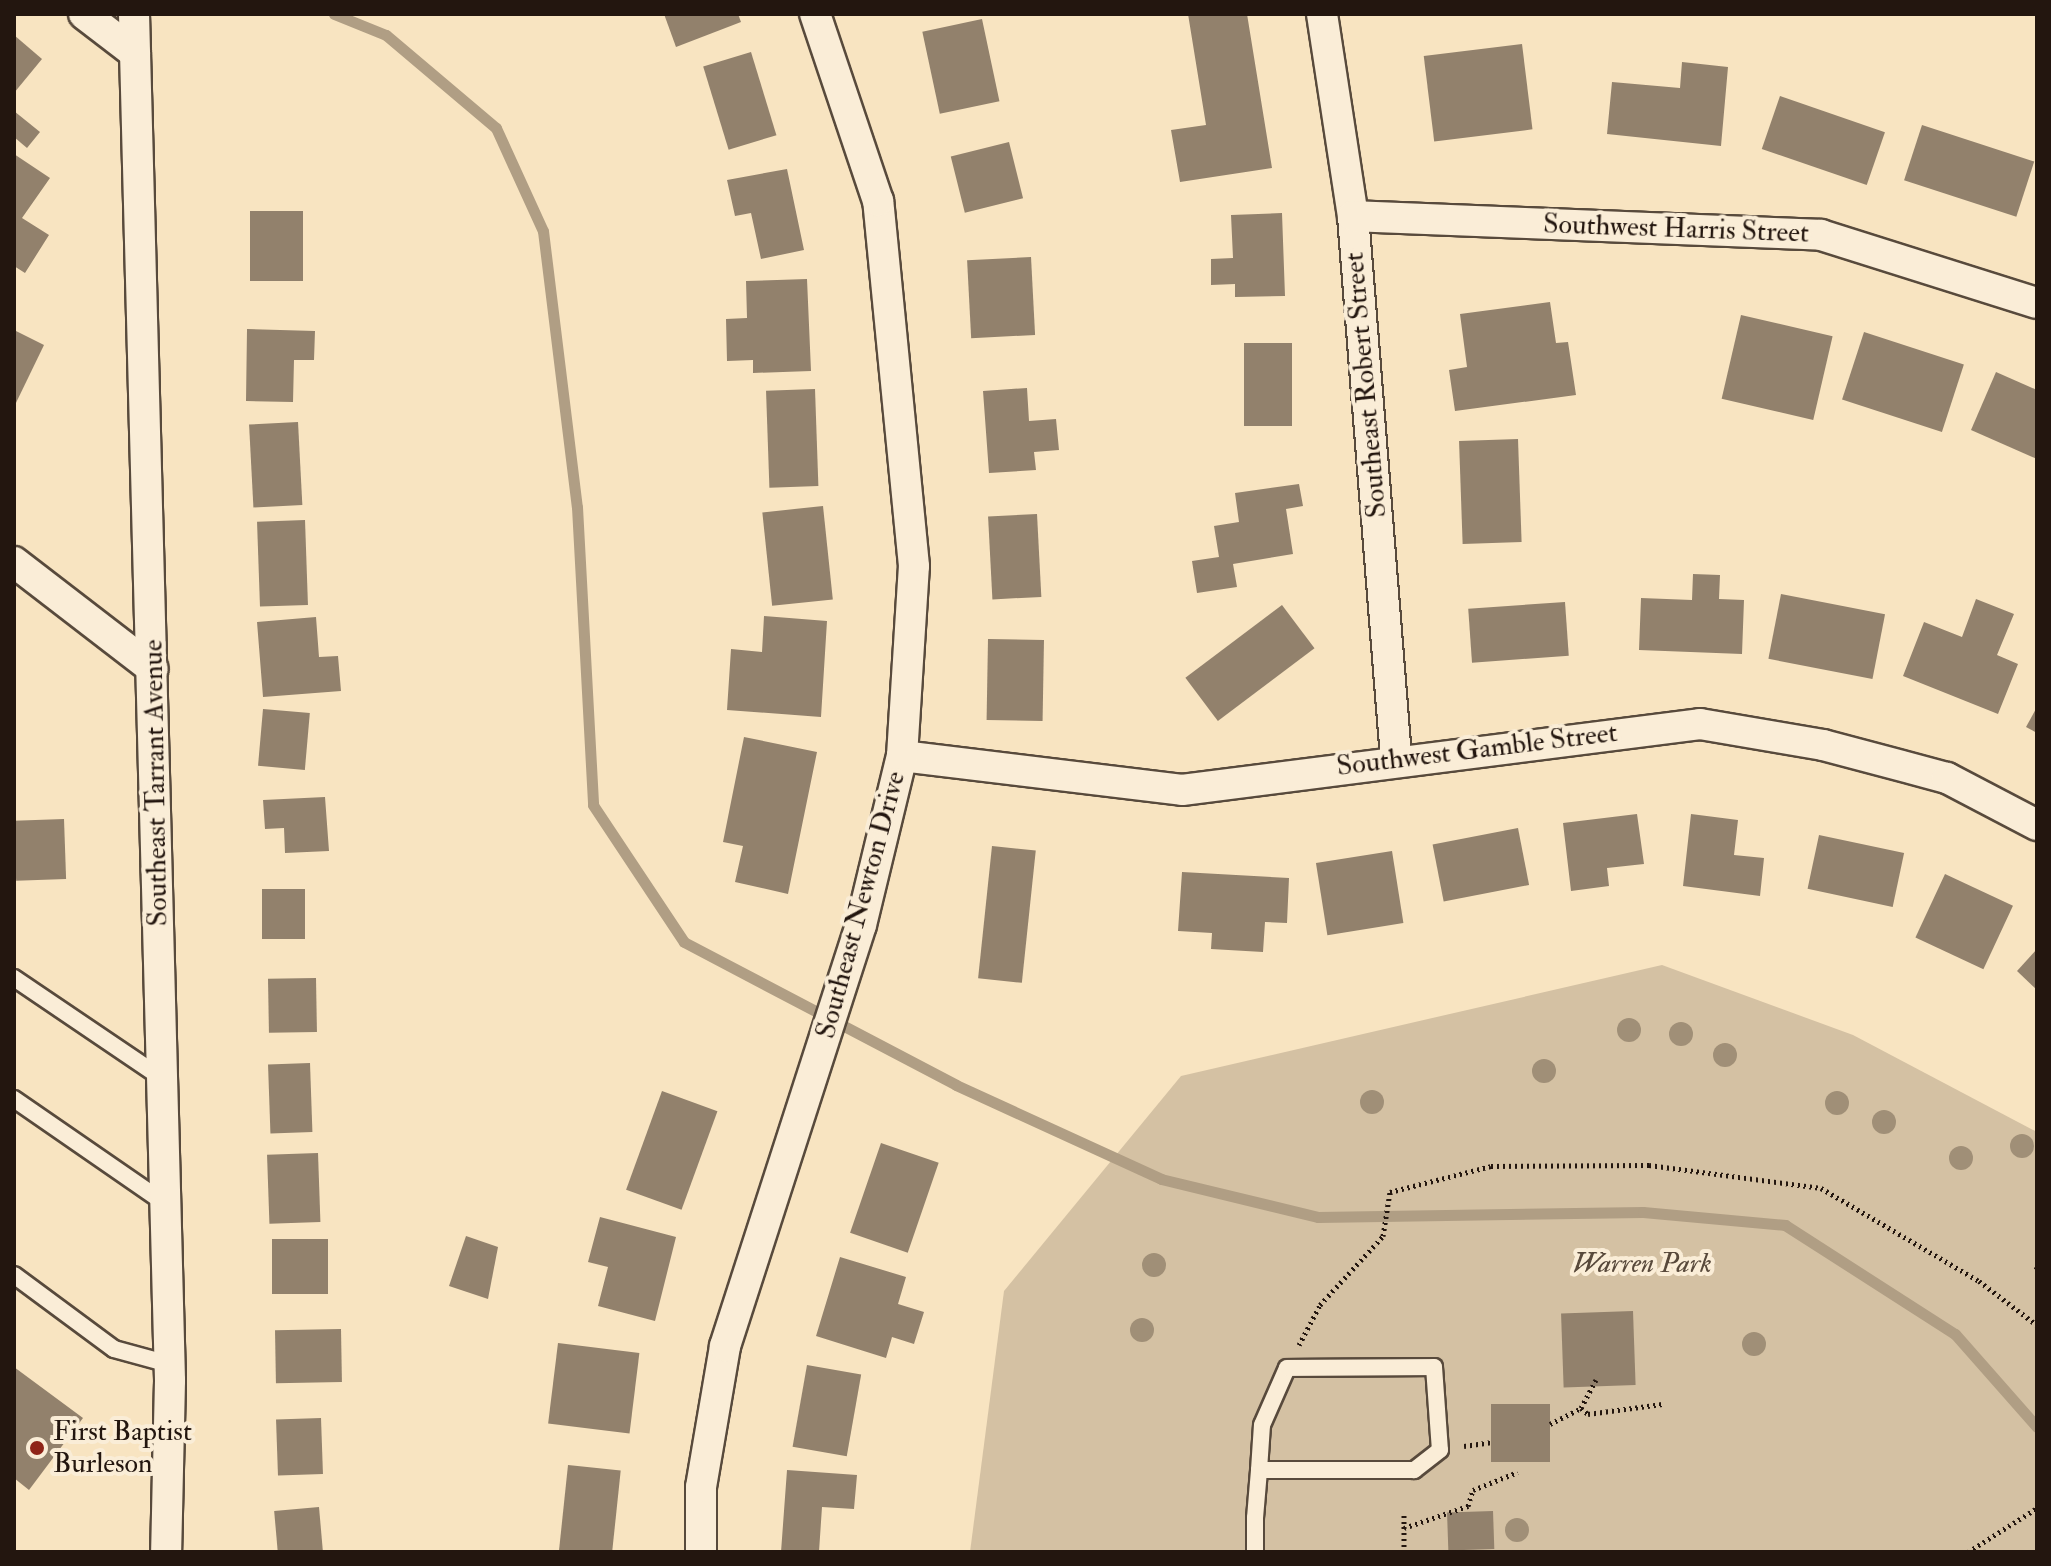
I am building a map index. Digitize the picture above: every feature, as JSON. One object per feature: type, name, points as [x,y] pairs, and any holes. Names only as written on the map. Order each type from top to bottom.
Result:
[{"type":"street","points":[[84,14],[135,53]]},
{"type":"street","name":"Southeast Tarrant Avenue","points":[[134,14],[166,1204],[169,1364],[166,1552]]},
{"type":"street","name":"Southeast Newton Drive","points":[[701,1552],[701,1487],[725,1346],[842,980],[902,756],[914,566],[878,201],[815,14]]},
{"type":"street","name":"Southeast Robert Street","points":[[1322,14],[1353,216],[1396,757]]},
{"type":"street","name":"Southwest Harris Street","points":[[1353,216],[1821,235],[2037,303]]},
{"type":"street","points":[[14,562],[153,669]]},
{"type":"street","name":"Southwest Gamble Street","points":[[902,756],[1182,790],[1396,757],[1700,724],[1823,745],[1947,778],[2037,825]]},
{"type":"lane","points":[[14,978],[163,1079]]},
{"type":"lane","points":[[14,1099],[166,1204]]},
{"type":"lane","points":[[14,1275],[114,1349],[169,1364]]},
{"type":"lane","points":[[1255,1552],[1259,1470],[1262,1425],[1287,1368],[1434,1367],[1440,1450],[1414,1470],[1259,1470]]},
{"type":"path","points":[[1287,1368],[1320,1305],[1383,1236],[1385,1202],[1390,1192],[1491,1166],[1649,1165],[1821,1188],[1979,1281],[2037,1325]]},
{"type":"path","points":[[1550,1424],[1581,1408],[1596,1380]]},
{"type":"path","points":[[1581,1408],[1588,1414],[1662,1404]]},
{"type":"path","points":[[1464,1446],[1491,1442]]},
{"type":"path","points":[[1404,1528],[1468,1506],[1473,1490],[1518,1472]]},
{"type":"path","points":[[1968,1552],[2037,1508]]},
{"type":"path","points":[[1404,1515],[1404,1552]]},
{"type":"green space","name":"Warren Park","points":[[1662,965],[1853,1035],[2037,1132],[2037,1552],[970,1552],[1004,1291],[1181,1076]]},
{"type":"building","points":[[664,14],[738,14],[741,22],[676,47]]},
{"type":"building","points":[[1188,14],[1247,14],[1272,168],[1180,182],[1171,130],[1206,125]]},
{"type":"building","points":[[982,19],[999,101],[940,114],[922,32]]},
{"type":"building","points":[[14,35],[42,59],[14,93]]},
{"type":"building","points":[[1522,44],[1532,129],[1434,141],[1424,56]]},
{"type":"building","points":[[751,52],[776,135],[729,150],[703,67]]},
{"type":"building","points":[[1682,62],[1728,67],[1721,146],[1607,134],[1612,82],[1680,88]]},
{"type":"building","points":[[1780,96],[1885,132],[1867,185],[1762,149]]},
{"type":"building","points":[[14,111],[40,132],[27,148],[14,137]]},
{"type":"building","points":[[1922,125],[2034,161],[2016,217],[1904,180]]},
{"type":"building","points":[[1009,142],[1023,198],[965,213],[951,157]]},
{"type":"building","points":[[14,154],[50,178],[22,218],[49,235],[25,273],[14,266]]},
{"type":"building","points":[[787,169],[804,250],[761,259],[751,213],[735,216],[727,180]]},
{"type":"building","points":[[250,211],[303,211],[303,281],[250,281]]},
{"type":"building","points":[[1282,213],[1285,296],[1235,297],[1235,284],[1211,285],[1211,259],[1233,258],[1231,215]]},
{"type":"building","points":[[1031,257],[1035,335],[971,338],[967,260]]},
{"type":"building","points":[[807,279],[811,371],[753,373],[753,360],[727,361],[726,319],[747,318],[746,281]]},
{"type":"building","points":[[1550,302],[1556,343],[1568,342],[1576,395],[1455,411],[1449,370],[1467,367],[1460,314]]},
{"type":"building","points":[[1741,315],[1833,336],[1813,420],[1722,399]]},
{"type":"building","points":[[247,329],[315,331],[314,360],[294,360],[293,402],[246,401]]},
{"type":"building","points":[[14,330],[44,345],[14,407]]},
{"type":"building","points":[[1864,332],[1964,364],[1942,432],[1842,400]]},
{"type":"building","points":[[1244,343],[1292,343],[1292,426],[1244,426]]},
{"type":"building","points":[[1996,372],[2037,390],[2037,459],[1971,430]]},
{"type":"building","points":[[1027,388],[1029,421],[1056,419],[1059,450],[1034,452],[1036,470],[989,473],[983,391]]},
{"type":"building","points":[[815,389],[818,486],[769,488],[766,391]]},
{"type":"building","points":[[298,422],[302,505],[253,507],[249,425]]},
{"type":"building","points":[[1518,439],[1522,542],[1463,544],[1459,441]]},
{"type":"building","points":[[1299,484],[1303,506],[1286,509],[1293,554],[1233,564],[1237,587],[1197,593],[1192,561],[1219,557],[1214,526],[1239,522],[1235,493]]},
{"type":"building","points":[[823,506],[833,599],[772,606],[762,512]]},
{"type":"building","points":[[1037,514],[1041,597],[992,599],[988,517]]},
{"type":"building","points":[[305,520],[308,605],[260,607],[257,522]]},
{"type":"building","points":[[1693,574],[1720,575],[1719,599],[1744,600],[1742,654],[1639,650],[1641,598],[1692,600]]},
{"type":"building","points":[[1781,594],[1885,614],[1872,679],[1768,659]]},
{"type":"building","points":[[1976,599],[2014,614],[1997,655],[2018,664],[1998,714],[1903,676],[1924,622],[1962,637]]},
{"type":"building","points":[[1565,602],[1569,656],[1472,663],[1468,609]]},
{"type":"building","points":[[1282,605],[1314,648],[1218,721],[1185,678]]},
{"type":"building","points":[[764,616],[827,621],[821,717],[727,710],[731,649],[762,652]]},
{"type":"building","points":[[316,617],[319,657],[338,656],[341,691],[263,697],[257,622]]},
{"type":"building","points":[[988,639],[1044,640],[1043,721],[987,720]]},
{"type":"building","points":[[2037,707],[2037,733],[2026,727]]},
{"type":"building","points":[[263,709],[310,713],[305,770],[258,766]]},
{"type":"building","points":[[744,737],[817,752],[788,894],[735,882],[743,846],[723,842]]},
{"type":"building","points":[[325,797],[329,851],[285,853],[284,828],[265,829],[263,800]]},
{"type":"building","points":[[1637,814],[1644,864],[1607,868],[1609,886],[1571,891],[1563,823]]},
{"type":"building","points":[[1691,814],[1738,820],[1734,855],[1764,858],[1760,896],[1683,886]]},
{"type":"building","points":[[64,819],[66,879],[16,881],[14,821]]},
{"type":"building","points":[[1518,828],[1529,885],[1444,902],[1433,845]]},
{"type":"building","points":[[1819,835],[1904,853],[1893,907],[1808,889]]},
{"type":"building","points":[[992,846],[1036,851],[1022,983],[978,978]]},
{"type":"building","points":[[1392,851],[1403,923],[1327,935],[1316,863]]},
{"type":"building","points":[[1182,872],[1289,878],[1287,923],[1265,922],[1263,952],[1211,949],[1212,933],[1178,931]]},
{"type":"building","points":[[1945,874],[2013,906],[1983,969],[1915,937]]},
{"type":"building","points":[[262,889],[305,889],[305,939],[262,939]]},
{"type":"building","points":[[2037,949],[2037,990],[2017,971]]},
{"type":"building","points":[[316,978],[317,1032],[269,1033],[268,979]]},
{"type":"building","points":[[310,1063],[312,1132],[270,1133],[268,1064]]},
{"type":"building","points":[[662,1091],[717,1111],[682,1210],[626,1190]]},
{"type":"building","points":[[881,1143],[939,1163],[908,1253],[850,1233]]},
{"type":"building","points":[[318,1153],[320,1222],[269,1224],[267,1155]]},
{"type":"building","points":[[600,1217],[676,1237],[655,1321],[598,1306],[608,1267],[588,1262]]},
{"type":"building","points":[[466,1236],[498,1247],[488,1299],[449,1286]]},
{"type":"building","points":[[272,1239],[328,1239],[328,1294],[272,1294]]},
{"type":"building","points":[[840,1257],[906,1277],[898,1304],[924,1312],[914,1344],[892,1337],[886,1358],[816,1336]]},
{"type":"building","points":[[1633,1311],[1636,1385],[1564,1387],[1561,1314]]},
{"type":"building","points":[[341,1329],[342,1382],[276,1383],[275,1330]]},
{"type":"building","points":[[558,1343],[639,1353],[630,1433],[548,1423]]},
{"type":"building","points":[[807,1365],[861,1375],[847,1456],[793,1447]]},
{"type":"building","name":"First Baptist Burleson","points":[[14,1367],[83,1418],[29,1490],[14,1478]]},
{"type":"building","points":[[1491,1404],[1550,1404],[1550,1462],[1491,1462]]},
{"type":"building","points":[[321,1418],[323,1474],[278,1476],[276,1420]]},
{"type":"building","points":[[568,1465],[621,1471],[612,1552],[559,1552]]},
{"type":"building","points":[[787,1470],[857,1475],[854,1509],[822,1507],[819,1552],[781,1552]]},
{"type":"building","points":[[319,1507],[323,1552],[278,1552],[274,1511]]},
{"type":"building","points":[[1493,1511],[1494,1549],[1448,1551],[1447,1513]]},
{"type":"waterway","points":[[334,14],[386,35],[496,128],[543,231],[577,507],[593,805],[684,942],[956,1085],[1161,1179],[1318,1217],[1643,1212],[1785,1225],[1955,1334],[2037,1427]]},
{"type":"place","name":"First Baptist Burleson","points":[[37,1448]]}]
